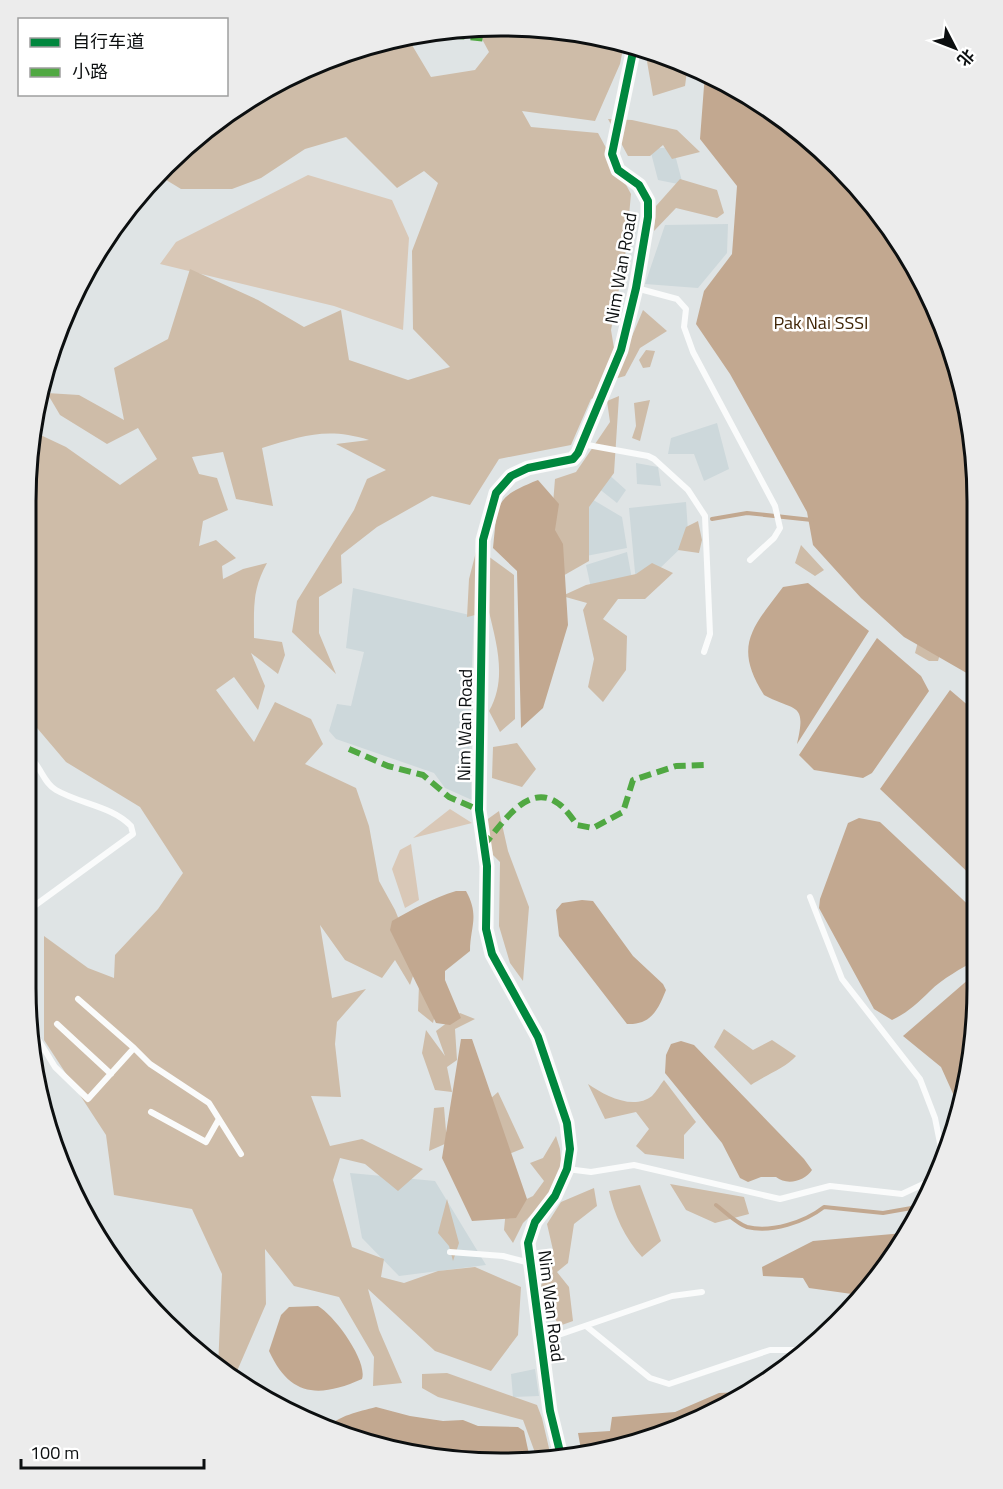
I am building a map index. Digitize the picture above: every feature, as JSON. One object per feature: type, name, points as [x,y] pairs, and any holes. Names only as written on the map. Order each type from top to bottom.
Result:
[{"type":"street","name":"Nim Wan Road","points":[[559,1449],[550,1411],[530,1263],[530,1233],[535,1222],[555,1196],[567,1169],[570,1149],[567,1123],[538,1037],[492,954],[486,929],[487,866],[479,810],[483,540],[496,493],[511,476],[528,468],[573,459],[582,444],[621,350],[636,288],[648,201],[639,185],[618,170],[612,154],[632,55]]},
{"type":"lane","points":[[636,288],[677,299],[686,309],[684,327],[693,352],[775,506],[780,528],[774,538],[750,560]]},
{"type":"lane","points":[[582,444],[648,456],[688,490],[705,516],[710,634],[704,652]]},
{"type":"lane","points":[[36,764],[55,789],[96,808],[113,812],[131,826],[133,834],[36,905]]},
{"type":"lane","points":[[810,897],[842,979],[920,1079],[935,1118],[940,1143]]},
{"type":"lane","points":[[78,999],[150,1064],[209,1103],[241,1154]]},
{"type":"lane","points":[[57,1024],[111,1074]]},
{"type":"lane","points":[[39,1042],[54,1067],[88,1099],[134,1048]]},
{"type":"lane","points":[[151,1112],[206,1142],[219,1119]]},
{"type":"lane","points":[[567,1169],[591,1172],[634,1166],[780,1199],[830,1186],[902,1194],[923,1184]]},
{"type":"lane","points":[[450,1252],[503,1256],[530,1263]]},
{"type":"lane","points":[[541,1341],[672,1296],[702,1292]]},
{"type":"lane","points":[[586,1326],[650,1378],[669,1384],[770,1350],[793,1350]]},
{"type":"shaded area","points":[[481,37],[562,40],[622,52],[620,64],[595,121],[522,111],[531,127],[598,133],[631,194],[625,258],[611,330],[614,348],[606,394],[591,399],[571,445],[499,459],[470,505],[432,496],[377,527],[341,555],[342,583],[319,597],[319,633],[336,674],[292,632],[297,601],[354,510],[367,479],[386,470],[336,444],[369,440],[340,434],[327,434],[303,437],[262,448],[273,506],[236,499],[223,452],[192,457],[199,474],[217,478],[228,510],[203,521],[199,546],[216,540],[236,558],[222,566],[223,579],[243,569],[267,563],[256,591],[254,638],[282,642],[285,655],[278,674],[251,653],[265,686],[258,710],[234,677],[216,690],[254,742],[275,702],[311,719],[323,744],[305,764],[356,788],[369,826],[379,881],[395,910],[417,964],[410,985],[395,960],[382,978],[345,960],[320,925],[332,998],[366,989],[337,1022],[335,1044],[341,1097],[311,1096],[330,1146],[362,1139],[423,1169],[398,1191],[365,1164],[340,1158],[333,1180],[352,1247],[384,1259],[381,1277],[404,1283],[438,1271],[475,1267],[521,1287],[518,1335],[491,1371],[435,1351],[368,1289],[379,1330],[402,1383],[373,1386],[374,1357],[339,1297],[294,1286],[265,1249],[266,1304],[237,1371],[218,1357],[222,1274],[192,1209],[114,1195],[106,1135],[44,1040],[44,936],[88,968],[114,978],[115,955],[158,909],[183,873],[140,807],[66,762],[36,727],[36,502],[41,435],[66,447],[120,485],[157,459],[138,428],[107,444],[60,415],[49,396],[49,393],[79,395],[124,420],[114,368],[168,339],[190,269],[258,300],[304,327],[341,310],[349,360],[408,380],[450,367],[413,329],[412,251],[438,183],[424,171],[397,188],[346,137],[305,149],[261,178],[232,189],[181,189],[165,180],[218,132],[243,114],[323,71],[381,52],[412,45],[431,77],[475,70],[489,52]]},
{"type":"shaded area","points":[[647,60],[687,74],[685,86],[653,96]]},
{"type":"shaded area","name":"Pak Nai SSSI","points":[[704,83],[760,114],[785,132],[831,172],[871,218],[889,243],[919,296],[932,323],[951,381],[963,441],[967,502],[967,673],[904,637],[861,598],[813,545],[807,512],[730,374],[696,324],[704,291],[732,254],[737,186],[700,139]]},
{"type":"shaded area","points":[[608,119],[632,120],[677,130],[700,152],[672,159],[663,145],[650,156],[628,156]]},
{"type":"shaded area","points":[[673,147],[683,185],[658,180],[650,149]]},
{"type":"shaded area","points":[[308,175],[392,200],[409,238],[403,330],[334,306],[160,264],[176,242]]},
{"type":"shaded area","points":[[680,179],[717,190],[724,213],[717,218],[676,208],[654,231],[656,206]]},
{"type":"shaded area","points":[[728,224],[727,253],[698,288],[645,284],[665,225]]},
{"type":"shaded area","points":[[643,310],[667,331],[640,348],[625,376],[614,379]]},
{"type":"shaded area","points":[[646,350],[655,351],[650,367],[643,368],[639,360]]},
{"type":"shaded area","points":[[619,396],[614,473],[589,507],[589,561],[561,577],[550,541],[555,479],[576,472],[610,422],[607,401]]},
{"type":"shaded area","points":[[650,400],[640,441],[632,438],[636,426],[634,403]]},
{"type":"shaded area","points":[[717,423],[729,469],[704,481],[694,454],[668,454],[671,438]]},
{"type":"shaded area","points":[[636,463],[658,467],[661,486],[637,484]]},
{"type":"shaded area","points":[[605,471],[626,490],[617,503],[593,484]]},
{"type":"shaded area","points":[[538,480],[559,504],[555,530],[563,544],[568,625],[543,708],[521,728],[517,571],[493,548],[500,504],[513,492]]},
{"type":"shaded area","points":[[590,498],[622,517],[627,548],[581,557]]},
{"type":"shaded area","points":[[686,502],[688,531],[684,545],[656,572],[636,583],[629,508]]},
{"type":"shaded area","points":[[698,521],[702,540],[699,553],[678,550],[686,527]]},
{"type":"shaded area","points":[[801,545],[824,570],[815,576],[795,563]]},
{"type":"shaded area","points":[[477,548],[514,575],[515,719],[500,732],[489,711],[498,687],[499,662],[489,612],[467,617],[469,579]]},
{"type":"shaded area","points":[[627,552],[632,579],[591,588],[586,565]]},
{"type":"shaded area","points":[[652,563],[673,573],[645,599],[618,599],[603,619],[627,636],[626,670],[603,702],[588,687],[594,659],[583,610],[587,603],[562,596],[586,585],[636,574]]},
{"type":"shaded area","points":[[808,583],[869,631],[797,744],[800,730],[799,714],[791,707],[764,695],[755,678],[748,650],[755,626],[783,587]]},
{"type":"shaded area","points":[[353,588],[474,616],[469,735],[472,800],[445,788],[434,773],[336,739],[329,731],[337,704],[351,706],[364,652],[346,648]]},
{"type":"shaded area","points":[[877,638],[921,676],[929,691],[872,773],[863,778],[814,770],[799,755]]},
{"type":"shaded area","points":[[919,638],[940,654],[938,661],[929,661],[915,653]]},
{"type":"shaded area","points":[[950,690],[967,704],[967,872],[880,789]]},
{"type":"shaded area","points":[[517,743],[536,769],[522,787],[492,778],[493,747]]},
{"type":"shaded area","points":[[450,809],[472,823],[413,838]]},
{"type":"shaded area","points":[[499,811],[508,851],[529,907],[523,981],[510,963],[499,926],[500,862],[493,855],[485,821]]},
{"type":"shaded area","points":[[859,818],[880,822],[967,904],[967,965],[892,1020],[874,1009],[819,908],[820,899],[848,823]]},
{"type":"shaded area","points":[[411,844],[419,900],[405,908],[392,869],[400,850]]},
{"type":"shaded area","points":[[456,891],[466,891],[473,908],[473,921],[470,951],[445,971],[445,980],[461,1018],[450,1025],[436,1023],[390,930],[392,921],[431,900]]},
{"type":"shaded area","points":[[593,901],[633,956],[663,984],[666,990],[663,997],[648,1019],[635,1024],[627,1024],[559,936],[556,910],[562,903]]},
{"type":"shaded area","points":[[967,981],[963,1048],[954,1096],[941,1067],[903,1036]]},
{"type":"shaded area","points":[[419,985],[441,990],[433,1023],[418,1011]]},
{"type":"shaded area","points":[[460,1013],[475,1019],[455,1029],[457,1060],[447,1067],[452,1092],[435,1090],[422,1053],[426,1030],[445,1056],[436,1031]]},
{"type":"shaded area","points":[[724,1029],[753,1050],[772,1040],[796,1056],[781,1068],[751,1085],[714,1047]]},
{"type":"shaded area","points":[[461,1039],[472,1039],[527,1199],[516,1218],[472,1221],[442,1158]]},
{"type":"shaded area","points":[[681,1041],[694,1045],[804,1159],[812,1170],[809,1174],[790,1182],[776,1177],[761,1177],[748,1182],[740,1178],[722,1143],[665,1073],[666,1055],[671,1044]]},
{"type":"shaded area","points":[[664,1080],[696,1122],[684,1135],[684,1159],[645,1154],[636,1146],[649,1129],[636,1112],[605,1119],[588,1084],[610,1097],[636,1102],[652,1096]]},
{"type":"shaded area","points":[[498,1092],[524,1148],[509,1154],[490,1099]]},
{"type":"shaded area","points":[[444,1107],[447,1143],[429,1151],[434,1108]]},
{"type":"shaded area","points":[[556,1136],[560,1149],[563,1184],[523,1223],[513,1243],[504,1230],[506,1209],[533,1196],[544,1181],[530,1163],[543,1158]]},
{"type":"shaded area","points":[[350,1173],[435,1181],[486,1265],[399,1276],[362,1238]]},
{"type":"shaded area","points":[[670,1184],[744,1197],[749,1214],[715,1223],[686,1210]]},
{"type":"shaded area","points":[[640,1185],[661,1241],[642,1257],[621,1226],[609,1191]]},
{"type":"shaded area","points":[[594,1188],[597,1206],[574,1224],[568,1263],[557,1272],[569,1287],[573,1321],[559,1326],[540,1289],[553,1250],[547,1224],[561,1202]]},
{"type":"shaded area","points":[[447,1199],[459,1243],[453,1261],[449,1246],[438,1233]]},
{"type":"shaded area","points":[[897,1234],[871,1271],[851,1294],[809,1288],[803,1278],[763,1276],[762,1267],[813,1241]]},
{"type":"shaded area","points":[[318,1306],[341,1328],[355,1350],[360,1361],[362,1379],[319,1391],[296,1385],[277,1366],[269,1351],[281,1315],[289,1307]]},
{"type":"shaded area","points":[[535,1369],[539,1396],[513,1397],[511,1374]]},
{"type":"shaded area","points":[[447,1373],[537,1405],[549,1450],[535,1452],[523,1420],[438,1397],[422,1388],[422,1374]]},
{"type":"shaded area","points":[[731,1392],[680,1418],[622,1437],[580,1446],[578,1433],[610,1431],[612,1417],[675,1412],[719,1393]]},
{"type":"shaded area","points":[[376,1407],[410,1416],[443,1421],[463,1420],[478,1426],[518,1427],[524,1431],[529,1452],[471,1452],[441,1449],[381,1437],[334,1422],[356,1412]]},
{"type":"waterway","points":[[712,519],[747,513],[812,520]]},
{"type":"waterway","points":[[716,1205],[747,1227],[766,1229],[798,1222],[824,1207],[883,1213],[911,1208]]},
{"type":"marked path","points":[[469,37],[486,39]]},
{"type":"marked path","points":[[349,749],[388,766],[423,775],[449,797],[479,810]]},
{"type":"marked path","points":[[483,846],[516,808],[526,801],[548,798],[559,804],[577,825],[593,828],[623,812],[633,780],[676,766],[705,765]]},
{"type":"cycle path","points":[[559,1449],[550,1411],[528,1243],[535,1222],[555,1196],[567,1169],[570,1149],[567,1123],[538,1037],[492,954],[486,929],[487,866],[479,810],[483,540],[496,493],[511,476],[528,468],[573,459],[578,453],[621,350],[636,288],[648,217],[648,201],[639,185],[618,170],[612,154],[632,55]]}]
